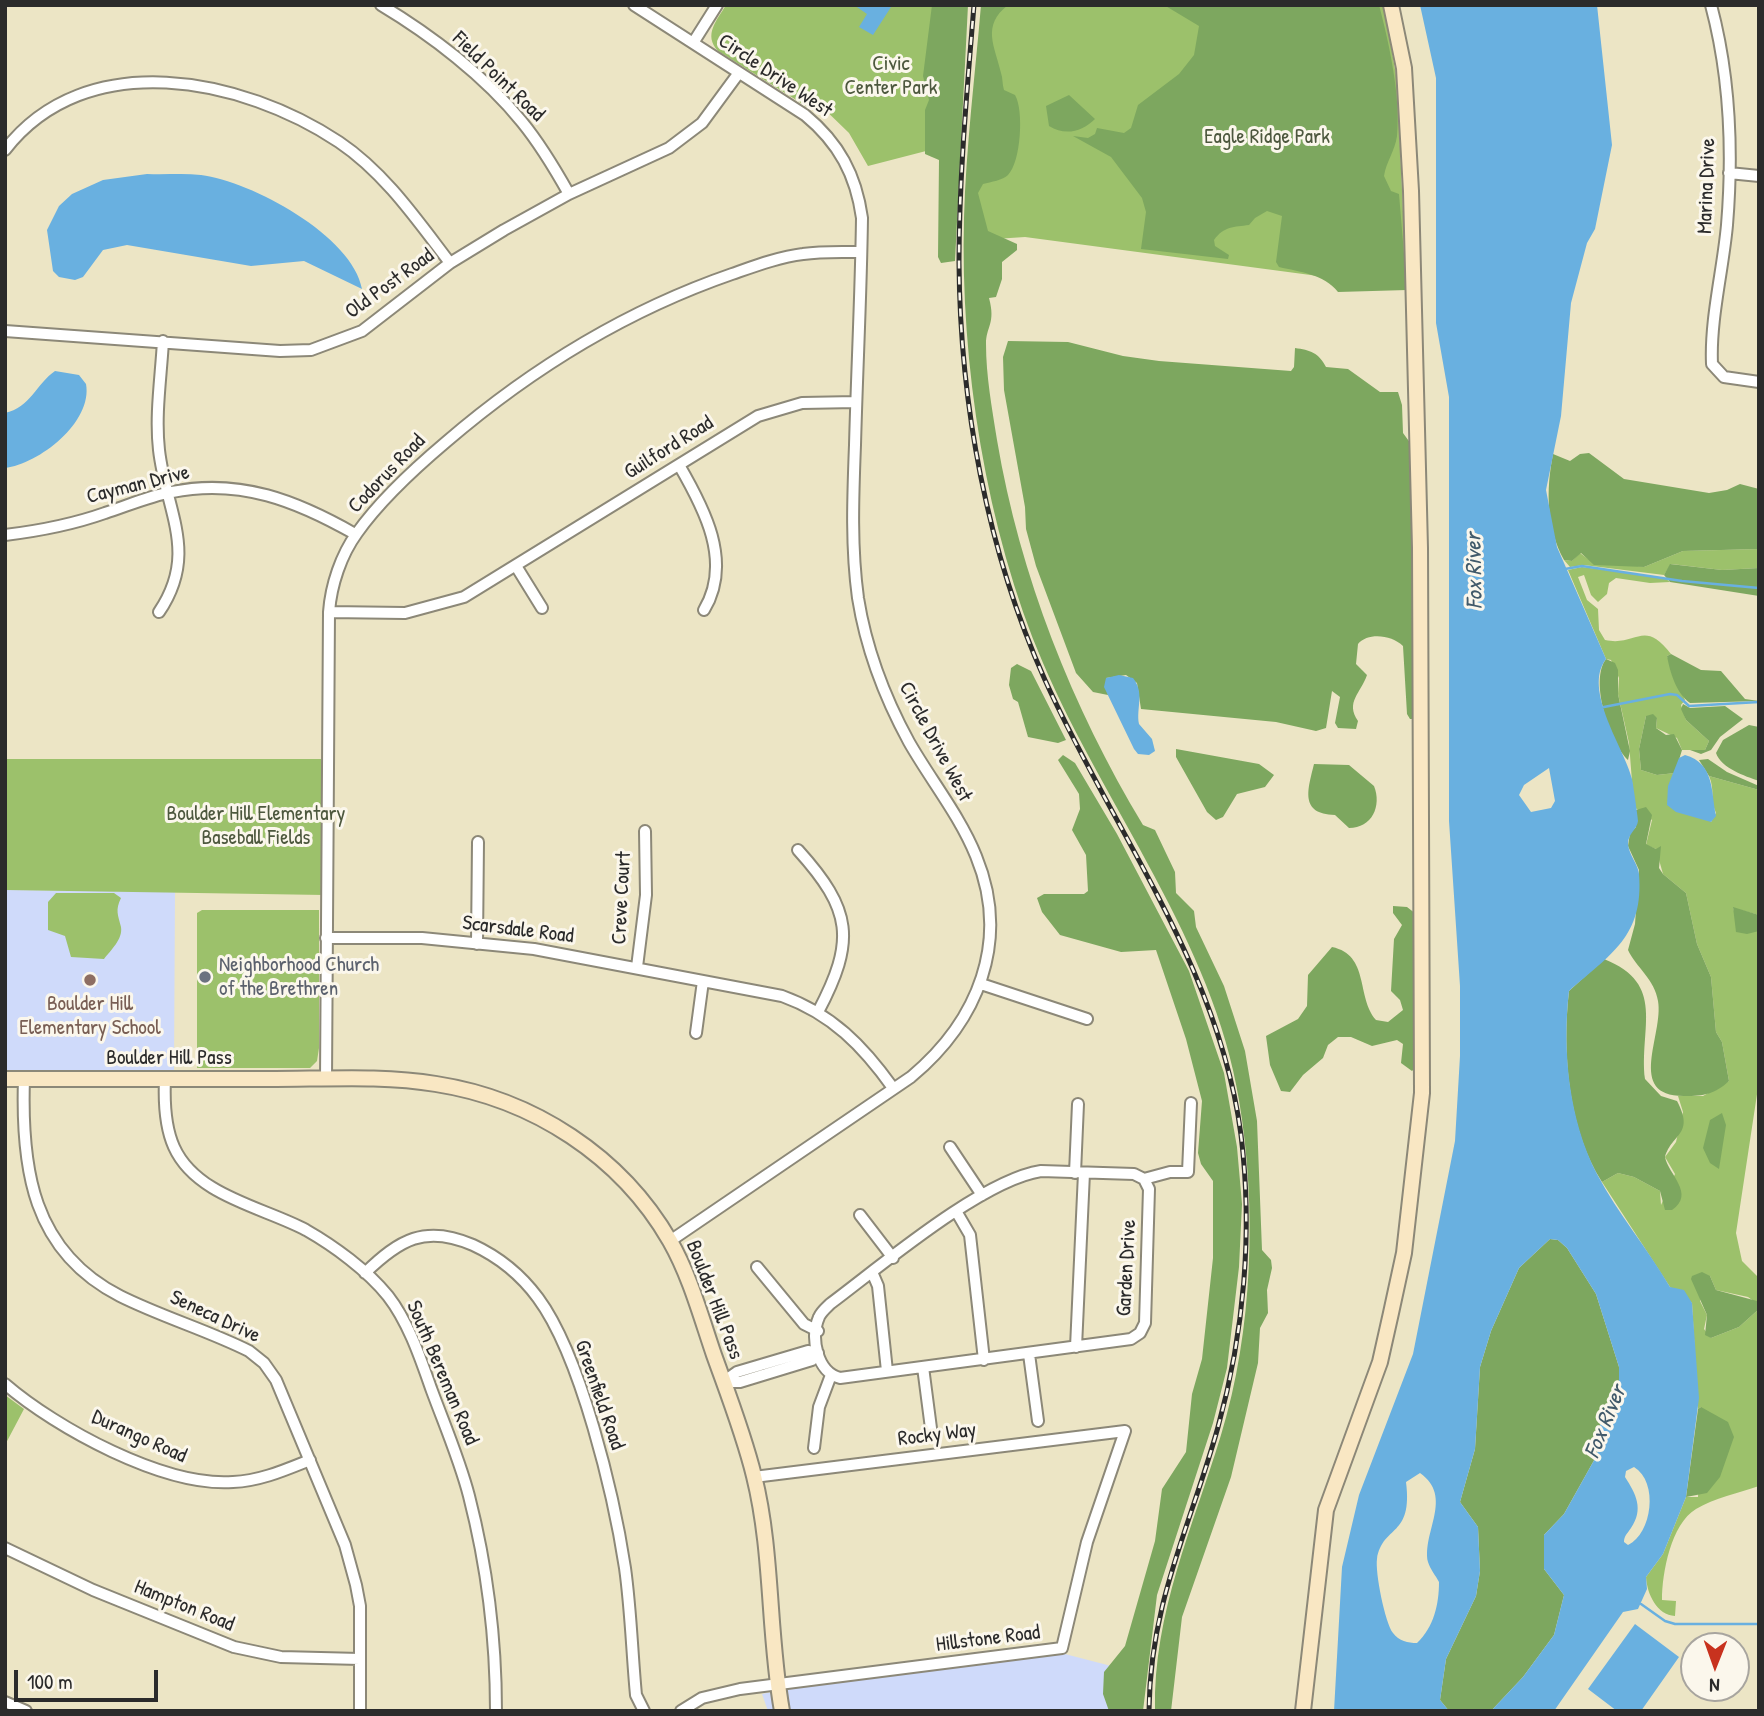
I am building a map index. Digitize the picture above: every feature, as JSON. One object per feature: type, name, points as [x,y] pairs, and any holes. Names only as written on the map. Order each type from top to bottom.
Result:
[{"type":"street","name":"Field Point Road","points":[[381,5],[436,43],[505,104],[541,148],[569,194]]},
{"type":"street","name":"Circle Drive West","points":[[634,5],[806,115],[825,131],[840,150],[859,199],[862,252],[852,526],[859,601],[867,637],[889,703],[975,853],[983,874],[990,918],[989,943],[981,984],[963,1021],[945,1046],[893,1088],[670,1241]]},
{"type":"street","points":[[693,43],[717,5]]},
{"type":"street","points":[[1303,1711],[1326,1510],[1380,1362],[1404,1253],[1422,1093],[1420,548],[1411,191],[1404,68],[1391,5]]},
{"type":"street","name":"Marina Drive","points":[[1711,5],[1720,38],[1727,100],[1729,173],[1713,368],[1724,377],[1759,382]]},
{"type":"street","name":"Old Post Road","points":[[5,331],[279,351],[324,346],[362,331],[450,264],[569,194],[669,148],[702,123],[738,74]]},
{"type":"street","points":[[5,150],[51,108],[89,91],[136,83],[207,87],[259,100],[341,142],[379,174],[450,264]]},
{"type":"street","points":[[1729,173],[1759,176]]},
{"type":"street","name":"Codorus Road","points":[[326,1080],[329,612],[338,571],[355,534],[424,461],[476,416],[531,375],[584,341],[683,293],[766,262],[803,254],[862,252]]},
{"type":"street","points":[[159,612],[178,576],[179,548],[158,431],[163,341]]},
{"type":"street","name":"Guilford Road","points":[[329,612],[405,613],[429,609],[464,597],[743,424],[781,407],[802,403],[856,402]]},
{"type":"street","points":[[679,465],[706,512],[711,530],[716,575],[714,593],[704,610]]},
{"type":"street","name":"Cayman Drive","points":[[5,535],[101,515],[169,492],[219,487],[268,494],[315,512],[355,534]]},
{"type":"street","points":[[516,566],[542,608]]},
{"type":"street","name":"Creve Court","points":[[637,967],[646,895],[645,831]]},
{"type":"street","points":[[477,944],[478,842]]},
{"type":"street","points":[[798,850],[832,891],[839,909],[843,938],[839,973],[818,1012]]},
{"type":"street","name":"Scarsdale Road","points":[[326,937],[422,938],[534,949],[782,996],[818,1012],[857,1041],[893,1088]]},
{"type":"street","points":[[696,1033],[704,981]]},
{"type":"street","points":[[981,984],[1087,1018]]},
{"type":"street","name":"Boulder Hill Pass","points":[[5,1079],[435,1083],[476,1092],[537,1115],[588,1147],[626,1182],[670,1241],[689,1282],[754,1477],[769,1579],[777,1685],[782,1711]]},
{"type":"street","name":"Seneca Drive","points":[[24,1079],[24,1149],[28,1175],[39,1211],[59,1244],[89,1275],[110,1290],[242,1347],[260,1359],[276,1380],[345,1545],[356,1585],[360,1711]]},
{"type":"street","name":"South Bereman Road","points":[[165,1079],[165,1105],[174,1147],[191,1171],[216,1189],[304,1229],[365,1273],[386,1293],[401,1318],[425,1372],[469,1495],[489,1601],[496,1662],[496,1711]]},
{"type":"street","points":[[814,1448],[819,1407],[831,1376],[820,1363],[819,1317],[830,1304],[956,1212],[1023,1174],[1041,1171],[1134,1174],[1144,1180],[1170,1172],[1188,1172],[1191,1102]]},
{"type":"street","points":[[1076,1347],[1078,1104]]},
{"type":"street","points":[[950,1147],[982,1195]]},
{"type":"street","name":"Garden Drive","points":[[831,1376],[840,1378],[1131,1339],[1140,1333],[1145,1323],[1149,1189],[1144,1180]]},
{"type":"street","points":[[956,1212],[970,1235],[984,1360]]},
{"type":"street","points":[[860,1215],[892,1258]]},
{"type":"street","name":"Greenfield Road","points":[[365,1273],[401,1243],[419,1237],[441,1236],[469,1244],[493,1256],[517,1274],[539,1299],[573,1370],[610,1495],[625,1568],[636,1695],[644,1711]]},
{"type":"street","points":[[757,1267],[804,1324],[818,1331]]},
{"type":"street","points":[[872,1272],[878,1286],[887,1371]]},
{"type":"street","points":[[723,1382],[740,1382],[812,1360],[818,1353]]},
{"type":"street","points":[[1029,1354],[1038,1421]]},
{"type":"street","points":[[923,1367],[932,1436]]},
{"type":"street","name":"Durango Road","points":[[5,1384],[47,1414],[100,1444],[161,1472],[181,1478],[215,1483],[244,1482],[310,1460]]},
{"type":"street","name":"Rocky Way","points":[[754,1477],[1125,1431]]},
{"type":"street","name":"Hillstone Road","points":[[777,1685],[1062,1648],[1087,1542],[1125,1431]]},
{"type":"street","name":"Hampton Road","points":[[5,1548],[93,1590],[233,1647],[281,1657],[360,1659]]},
{"type":"street","points":[[681,1711],[716,1693],[777,1685]]},
{"type":"street","points":[[5,1702],[26,1711]]},
{"type":"shaded area","name":"Boulder Hill Elementary School","points":[[5,890],[175,891],[174,1070],[5,1070]]},
{"type":"shaded area","points":[[1065,1654],[1115,1667],[1118,1711],[768,1711],[762,1694],[792,1688]]},
{"type":"green space","name":"Civic Center Park","points":[[726,5],[964,5],[957,143],[868,166],[849,133],[816,101],[809,108],[718,51],[712,33]]},
{"type":"green space","points":[[932,5],[968,5],[955,261],[941,263],[938,257],[939,160],[925,154],[925,110],[929,100],[923,76]]},
{"type":"green space","points":[[981,5],[1008,5],[995,21],[992,37],[1004,90],[1015,95],[1020,112],[1018,148],[1012,168],[1003,178],[983,184],[978,193],[988,231],[1017,244],[1017,250],[1002,262],[1002,279],[996,297],[989,298],[991,319],[986,344],[991,404],[1007,491],[1035,590],[1072,687],[1093,734],[1143,825],[1155,830],[1175,872],[1176,893],[1194,911],[1196,927],[1224,986],[1245,1051],[1257,1121],[1262,1250],[1271,1260],[1272,1268],[1267,1290],[1268,1313],[1260,1328],[1258,1363],[1231,1477],[1182,1617],[1171,1711],[1155,1711],[1161,1639],[1177,1571],[1232,1395],[1246,1312],[1250,1226],[1245,1141],[1226,1042],[1206,985],[1182,930],[1068,717],[1043,663],[1023,612],[992,502],[972,387],[964,273],[967,165]]},
{"type":"green space","name":"Eagle Ridge Park","points":[[983,5],[1384,5],[1397,81],[1406,277],[1318,276],[1025,237],[965,241]]},
{"type":"green space","points":[[1164,5],[1379,5],[1393,70],[1398,121],[1396,141],[1384,176],[1391,191],[1399,194],[1407,290],[1338,292],[1319,277],[1279,267],[1276,262],[1282,216],[1267,211],[1249,225],[1234,227],[1218,235],[1214,240],[1215,246],[1229,255],[1228,259],[1141,249],[1146,212],[1142,198],[1111,157],[1073,136],[1088,138],[1095,134],[1097,128],[1124,133],[1131,128],[1138,105],[1179,74],[1194,55],[1199,26]]},
{"type":"green space","points":[[1069,95],[1095,119],[1085,127],[1067,132],[1049,126],[1046,106]]},
{"type":"green space","points":[[1008,341],[1068,342],[1123,356],[1159,361],[1291,371],[1294,367],[1295,348],[1314,353],[1326,367],[1348,369],[1380,392],[1398,392],[1402,405],[1403,433],[1411,444],[1415,650],[1413,719],[1407,714],[1403,646],[1393,639],[1380,636],[1362,640],[1358,644],[1356,664],[1367,675],[1355,698],[1353,708],[1358,721],[1356,729],[1338,728],[1335,723],[1340,697],[1332,691],[1326,728],[1316,731],[1276,722],[1141,709],[1137,683],[1126,675],[1106,678],[1108,695],[1093,692],[1076,673],[1036,566],[1026,529],[1025,507],[1004,390],[1003,357]]},
{"type":"green space","points":[[1589,453],[1624,479],[1709,493],[1727,490],[1740,484],[1759,489],[1759,549],[1683,551],[1644,567],[1594,565],[1581,553],[1572,561],[1564,560],[1554,535],[1549,508],[1553,454],[1570,461],[1580,454]]},
{"type":"green space","points":[[1759,549],[1759,568],[1722,570],[1671,564],[1664,575],[1584,565],[1570,567],[1564,560],[1572,561],[1580,553],[1588,559],[1644,567],[1683,551]]},
{"type":"green space","points":[[1670,564],[1722,570],[1759,568],[1759,596],[1670,582],[1664,575]]},
{"type":"green space","points":[[1582,567],[1665,578],[1670,582],[1650,583],[1616,578],[1609,583],[1607,594],[1598,602],[1591,595],[1584,575],[1578,577],[1587,600],[1598,609],[1599,630],[1605,640],[1646,636],[1661,643],[1671,654],[1667,656],[1685,700],[1681,705],[1686,720],[1709,741],[1705,750],[1682,750],[1677,738],[1656,728],[1657,718],[1646,716],[1639,749],[1641,770],[1657,775],[1675,773],[1672,779],[1711,822],[1716,813],[1709,776],[1759,790],[1759,915],[1733,908],[1737,920],[1759,931],[1759,1081],[1736,1233],[1742,1261],[1759,1278],[1759,1305],[1748,1297],[1716,1290],[1710,1276],[1700,1301],[1707,1315],[1704,1329],[1711,1338],[1739,1327],[1759,1309],[1759,1486],[1703,1505],[1687,1516],[1680,1526],[1666,1563],[1662,1589],[1662,1600],[1676,1601],[1675,1616],[1658,1608],[1648,1590],[1646,1577],[1663,1554],[1686,1497],[1698,1497],[1701,1407],[1698,1409],[1692,1303],[1670,1287],[1602,1182],[1618,1173],[1634,1177],[1660,1191],[1661,1205],[1675,1174],[1665,1157],[1676,1142],[1683,1112],[1678,1096],[1703,1096],[1729,1081],[1722,1042],[1716,1032],[1711,977],[1697,944],[1686,893],[1663,874],[1656,849],[1646,845],[1652,820],[1634,807],[1629,743],[1618,694],[1619,678],[1611,660],[1606,659],[1568,570]]},
{"type":"green space","points":[[1671,654],[1701,670],[1721,671],[1745,699],[1759,701],[1690,703],[1674,682],[1667,656]]},
{"type":"green space","points":[[1606,659],[1615,663],[1618,670],[1618,694],[1630,751],[1628,760],[1615,740],[1604,711],[1600,682],[1601,669]]},
{"type":"green space","points":[[1017,664],[1031,671],[1066,740],[1058,743],[1028,737],[1018,702],[1013,699],[1009,685],[1011,668]]},
{"type":"green space","points":[[1683,704],[1690,708],[1725,706],[1743,719],[1720,737],[1711,750],[1701,754],[1690,750],[1705,750],[1709,741],[1686,720],[1681,709]]},
{"type":"green space","points":[[1653,714],[1657,718],[1656,728],[1666,735],[1674,734],[1682,750],[1675,773],[1657,775],[1641,770],[1639,749],[1646,716]]},
{"type":"green space","points":[[1749,725],[1759,727],[1759,781],[1728,767],[1716,753],[1723,740]]},
{"type":"green space","points":[[1176,749],[1259,764],[1274,775],[1265,787],[1237,794],[1223,817],[1216,820],[1207,812],[1176,757]]},
{"type":"green space","points":[[1063,755],[1075,763],[1117,834],[1189,971],[1224,1073],[1237,1147],[1242,1204],[1239,1267],[1227,1368],[1213,1423],[1157,1595],[1143,1711],[1109,1711],[1103,1694],[1104,1672],[1125,1646],[1155,1541],[1162,1489],[1186,1452],[1192,1394],[1202,1359],[1213,1258],[1213,1181],[1201,1164],[1198,1153],[1202,1101],[1186,1039],[1156,950],[1121,952],[1060,935],[1042,912],[1037,898],[1044,894],[1084,894],[1088,891],[1086,855],[1072,830],[1080,809],[1079,794],[1058,760]]},
{"type":"green space","name":"Boulder Hill Elementary Baseball Fields","points":[[5,759],[321,759],[325,895],[5,890]]},
{"type":"green space","points":[[1708,759],[1727,772],[1759,786],[1759,790],[1709,776],[1699,760]]},
{"type":"green space","points":[[1314,764],[1349,765],[1374,786],[1376,808],[1369,820],[1349,828],[1335,815],[1324,814],[1311,805],[1309,791]]},
{"type":"green space","points":[[1646,807],[1652,815],[1646,844],[1656,849],[1661,846],[1659,868],[1686,893],[1697,944],[1711,977],[1716,1032],[1722,1042],[1729,1081],[1704,1095],[1667,1094],[1656,1086],[1652,1075],[1658,1001],[1649,980],[1628,950],[1635,924],[1639,870],[1628,846],[1630,833],[1636,827],[1636,810]]},
{"type":"green space","points":[[56,893],[114,893],[121,898],[118,909],[120,936],[104,959],[71,957],[65,936],[48,930],[48,902]]},
{"type":"green space","points":[[1393,906],[1407,907],[1416,914],[1418,1065],[1412,1071],[1401,1063],[1403,1044],[1397,1040],[1372,1046],[1351,1037],[1338,1037],[1328,1045],[1323,1058],[1303,1075],[1290,1092],[1281,1091],[1270,1065],[1266,1036],[1298,1019],[1307,1006],[1308,975],[1332,947],[1344,951],[1352,959],[1361,978],[1370,1011],[1376,1020],[1388,1022],[1403,1010],[1400,1000],[1391,991],[1394,939],[1402,925],[1393,913]]},
{"type":"green space","points":[[1733,907],[1759,915],[1759,931],[1747,934],[1736,932]]},
{"type":"green space","points":[[202,910],[319,910],[319,1048],[317,1061],[310,1068],[197,1068],[197,913]]},
{"type":"green space","points":[[1604,959],[1624,969],[1636,981],[1646,1009],[1645,1079],[1661,1096],[1677,1101],[1682,1112],[1683,1127],[1665,1157],[1681,1191],[1679,1204],[1672,1210],[1665,1210],[1660,1191],[1634,1177],[1618,1173],[1602,1182],[1591,1161],[1575,1114],[1567,1064],[1569,991]]},
{"type":"green space","points":[[1722,1113],[1726,1125],[1719,1169],[1710,1163],[1703,1148],[1710,1120]]},
{"type":"green space","points":[[1550,1239],[1558,1240],[1567,1248],[1596,1294],[1619,1367],[1619,1398],[1600,1425],[1597,1455],[1564,1514],[1544,1535],[1544,1569],[1564,1595],[1554,1635],[1523,1677],[1491,1711],[1449,1711],[1440,1700],[1446,1659],[1476,1596],[1480,1571],[1478,1527],[1460,1502],[1475,1449],[1480,1367],[1491,1331],[1519,1268]]},
{"type":"green space","points":[[1702,1272],[1710,1276],[1716,1290],[1757,1301],[1759,1309],[1739,1327],[1711,1338],[1705,1335],[1707,1315],[1691,1279]]},
{"type":"green space","points":[[5,1395],[24,1409],[5,1445]]},
{"type":"green space","points":[[1701,1407],[1728,1422],[1734,1437],[1720,1477],[1707,1493],[1686,1497],[1698,1409]]},
{"type":"water","points":[[854,5],[891,7],[873,35],[859,27],[867,14]]},
{"type":"water","name":"Fox River","points":[[1420,5],[1597,5],[1612,145],[1595,229],[1587,243],[1571,303],[1561,416],[1546,490],[1557,547],[1606,659],[1600,672],[1599,687],[1607,719],[1632,779],[1638,821],[1628,844],[1639,874],[1639,895],[1636,913],[1622,942],[1569,991],[1567,1061],[1580,1131],[1597,1174],[1670,1287],[1684,1290],[1692,1303],[1699,1398],[1686,1497],[1663,1554],[1646,1577],[1647,1589],[1638,1609],[1623,1612],[1554,1711],[1491,1711],[1523,1677],[1554,1635],[1564,1595],[1544,1569],[1544,1535],[1564,1514],[1597,1455],[1600,1425],[1619,1398],[1619,1367],[1596,1294],[1567,1248],[1558,1240],[1550,1239],[1519,1268],[1491,1331],[1480,1367],[1475,1449],[1460,1502],[1478,1527],[1480,1571],[1476,1596],[1446,1659],[1440,1700],[1449,1711],[1334,1711],[1342,1567],[1359,1495],[1413,1354],[1455,1141],[1460,1056],[1460,986],[1449,821],[1449,397],[1436,323],[1436,78]],"holes":[[[1549,768],[1555,801],[1551,808],[1531,812],[1519,795],[1524,785]],[[1634,1467],[1642,1474],[1649,1495],[1649,1508],[1643,1530],[1628,1545],[1624,1542],[1625,1538],[1635,1521],[1638,1508],[1625,1477],[1626,1471]],[[1420,1473],[1430,1482],[1436,1504],[1427,1551],[1429,1565],[1439,1582],[1438,1599],[1428,1630],[1417,1643],[1401,1640],[1390,1627],[1381,1597],[1377,1566],[1380,1548],[1405,1513],[1406,1482]]]},
{"type":"water","points":[[147,174],[188,174],[222,179],[272,200],[297,214],[340,250],[355,269],[362,289],[304,261],[251,266],[127,245],[103,250],[83,277],[75,280],[59,277],[53,271],[47,230],[59,206],[72,194],[103,180]]},
{"type":"water","points":[[55,371],[79,375],[86,384],[86,398],[81,413],[61,439],[47,450],[19,465],[5,468],[5,413],[27,401]]},
{"type":"water","points":[[1119,675],[1133,678],[1139,689],[1139,724],[1152,739],[1155,751],[1149,755],[1138,754],[1134,749],[1104,687],[1106,678]]},
{"type":"water","points":[[1685,755],[1695,759],[1707,772],[1716,816],[1711,822],[1676,812],[1667,805],[1668,786],[1679,758]]},
{"type":"water","points":[[1635,1624],[1679,1657],[1641,1711],[1617,1711],[1588,1689]]},
{"type":"waterway","points":[[1565,569],[1582,566],[1682,581],[1759,588]]},
{"type":"waterway","points":[[1604,707],[1670,694],[1677,695],[1689,706],[1759,702]]},
{"type":"waterway","points":[[1641,1604],[1665,1621],[1675,1624],[1759,1624]]},
{"type":"railway","points":[[974,5],[960,198],[959,263],[971,423],[993,529],[1007,580],[1045,680],[1160,901],[1211,1014],[1229,1073],[1245,1172],[1244,1282],[1234,1355],[1218,1427],[1164,1600],[1156,1635],[1149,1711]]},
{"type":"place","name":"Neighborhood Church of the Brethren","points":[[205,977]]},
{"type":"place","name":"Boulder Hill Elementary School","points":[[90,980]]}]
